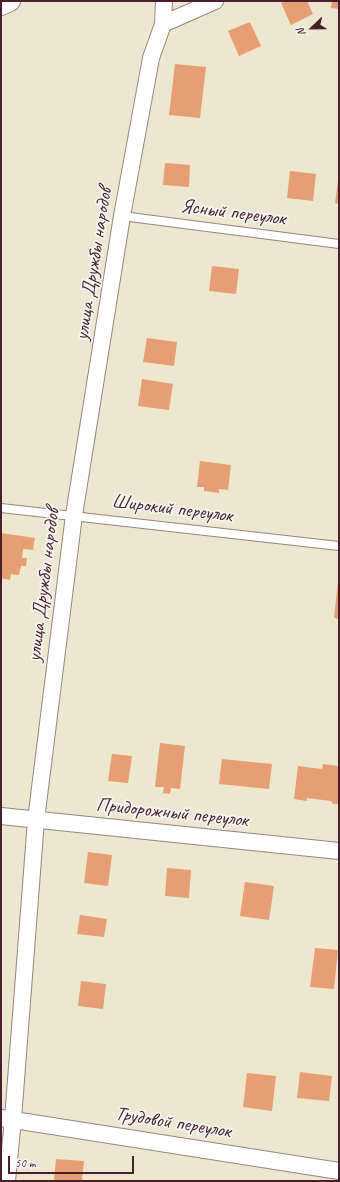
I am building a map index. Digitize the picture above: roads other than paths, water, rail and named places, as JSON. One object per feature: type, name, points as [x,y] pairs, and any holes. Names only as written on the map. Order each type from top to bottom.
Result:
[{"type":"street","points":[[1,5],[10,1]]},
{"type":"street","name":"улица Дружбы народов","points":[[7,1181],[7,1119],[36,820],[74,515],[122,216],[151,58],[163,24],[164,1]]},
{"type":"street","points":[[163,24],[215,1]]},
{"type":"street","name":"Придорожный переулок","points":[[1,816],[339,851]]},
{"type":"street","name":"Трудовой переулок","points":[[7,1119],[339,1171]]},
{"type":"lane","name":"Ясный переулок","points":[[122,216],[339,244]]},
{"type":"lane","name":"Широкий переулок","points":[[1,508],[339,546]]}]
